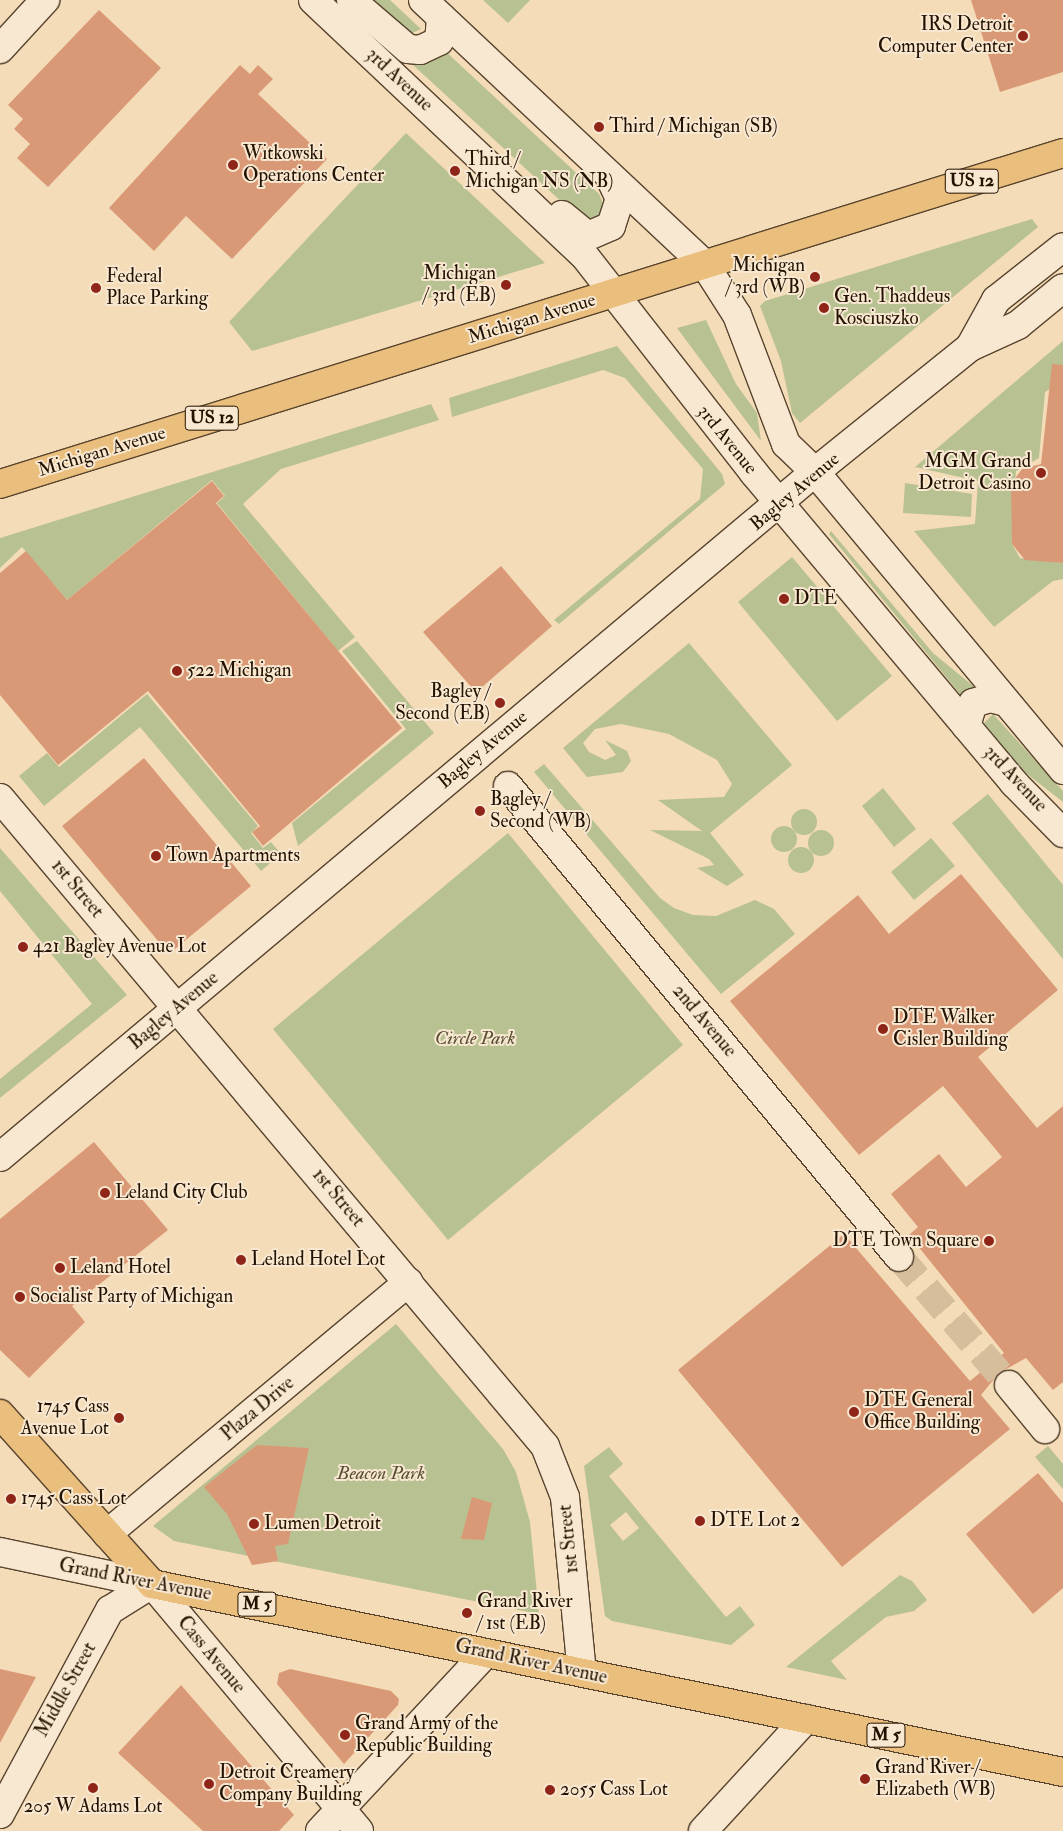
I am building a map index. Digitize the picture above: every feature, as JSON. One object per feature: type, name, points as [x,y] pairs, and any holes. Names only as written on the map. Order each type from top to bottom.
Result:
[{"type":"main road","name":"Michigan Avenue","points":[[0,484],[1063,153]]},
{"type":"main road","name":"Cass Avenue","points":[[0,1414],[152,1584]]},
{"type":"main road","name":"Grand River Avenue","points":[[152,1584],[1063,1772]]},
{"type":"street","points":[[0,48],[45,0]]},
{"type":"street","name":"3rd Avenue","points":[[313,0],[583,254],[612,294],[780,503],[966,726],[1063,833]]},
{"type":"street","name":"3rd Avenue","points":[[351,0],[408,49],[420,50],[439,42],[432,9]]},
{"type":"street","name":"3rd Avenue","points":[[432,9],[705,266],[737,315],[780,433],[815,472],[1063,770]]},
{"type":"street","name":"3rd Avenue","points":[[484,159],[501,157],[588,236],[610,226],[619,210],[617,189],[607,173]]},
{"type":"street","name":"Bagley Avenue","points":[[970,347],[996,300],[1063,247]]},
{"type":"street","name":"Bagley Avenue","points":[[0,1157],[815,472],[970,347],[1018,325],[1063,288]]},
{"type":"street","points":[[966,726],[973,703],[990,698],[1006,702]]},
{"type":"street","name":"2nd Avenue","points":[[508,786],[899,1257]]},
{"type":"street","name":"1st Street","points":[[0,798],[545,1446],[557,1469],[565,1497],[582,1672]]},
{"type":"street","name":"Plaza Drive","points":[[107,1534],[408,1282]]},
{"type":"street","points":[[1009,1385],[1045,1429]]},
{"type":"street","name":"Grand River Avenue","points":[[0,1552],[152,1584]]},
{"type":"street","name":"Cass Avenue","points":[[152,1584],[359,1831]]},
{"type":"street","name":"Middle Street","points":[[0,1814],[110,1610],[152,1584]]},
{"type":"street","points":[[320,1831],[486,1653]]},
{"type":"street","points":[[703,1831],[806,1719]]},
{"type":"green space","points":[[362,0],[390,0],[421,29],[408,35]]},
{"type":"green space","points":[[483,0],[530,0],[508,23]]},
{"type":"green space","points":[[443,49],[599,194],[606,211],[592,222],[578,217],[400,53]]},
{"type":"green space","points":[[406,133],[545,263],[252,351],[229,322]]},
{"type":"green space","points":[[1032,219],[1038,227],[800,423],[792,413],[781,361],[760,306],[765,301]]},
{"type":"green space","points":[[706,320],[736,384],[757,413],[761,441],[677,328]]},
{"type":"green space","points":[[1063,341],[1063,381],[1045,392],[1039,458],[1016,471],[1012,514],[1012,544],[1020,558],[1063,563],[1063,579],[1053,581],[994,627],[914,531],[975,524],[978,481],[915,467]]},
{"type":"green space","points":[[617,346],[722,474],[725,484],[559,624],[554,620],[700,499],[703,469],[625,378],[603,370],[452,417],[449,398]]},
{"type":"green space","points":[[431,404],[439,420],[281,469],[243,504],[355,637],[338,651],[217,503],[225,496],[212,480],[67,600],[22,547],[0,568],[0,538]]},
{"type":"green space","points":[[905,483],[972,494],[971,517],[903,513]]},
{"type":"green space","points":[[831,531],[933,653],[978,690],[965,700],[829,534]]},
{"type":"green space","points":[[792,557],[892,676],[837,721],[738,602]]},
{"type":"green space","points":[[357,641],[434,733],[298,846],[292,823],[406,729],[342,651]]},
{"type":"green space","points":[[689,643],[792,765],[710,833],[744,875],[727,886],[697,868],[714,865],[709,859],[650,830],[702,831],[658,800],[724,797],[732,784],[717,760],[669,734],[621,724],[595,729],[583,743],[589,752],[605,760],[616,755],[605,740],[627,751],[631,761],[623,772],[587,777],[563,748]]},
{"type":"green space","points":[[147,694],[258,826],[251,833],[263,848],[271,842],[281,854],[261,871],[140,727],[44,806],[19,776],[47,753],[59,767]]},
{"type":"green space","points":[[993,714],[1063,791],[1063,802],[1022,770],[984,723]]},
{"type":"green space","points":[[544,764],[660,898],[674,908],[693,915],[716,916],[755,900],[774,909],[795,934],[721,994],[534,772]]},
{"type":"green space","points":[[883,788],[916,829],[894,847],[862,806]]},
{"type":"green space","points":[[988,794],[1063,885],[1063,959],[952,823]]},
{"type":"green space","points":[[804,809],[813,813],[817,822],[813,831],[804,835],[795,831],[791,822],[795,813]]},
{"type":"green space","points":[[784,826],[793,830],[797,839],[793,848],[784,852],[775,848],[771,839],[775,830]]},
{"type":"green space","points":[[821,830],[830,834],[834,843],[830,852],[821,856],[812,852],[808,843],[812,834]]},
{"type":"green space","name":"Circle Park","points":[[508,833],[683,1045],[448,1240],[273,1029]]},
{"type":"green space","points":[[931,838],[955,866],[914,900],[891,872]]},
{"type":"green space","points":[[801,847],[810,851],[814,860],[810,869],[801,873],[792,869],[788,860],[792,851]]},
{"type":"green space","points":[[0,848],[127,995],[0,1098],[0,1079],[92,1004],[0,891]]},
{"type":"green space","name":"Beacon Park","points":[[396,1324],[503,1449],[516,1472],[530,1522],[539,1614],[174,1541],[153,1526]]},
{"type":"green space","points":[[1048,1446],[1063,1464],[1063,1489],[1035,1457]]},
{"type":"green space","points":[[609,1447],[623,1464],[609,1476],[726,1617],[740,1606],[755,1625],[731,1645],[612,1621],[605,1616],[584,1466]],"holes":[[[626,1512],[639,1528],[623,1541],[610,1525]]]},
{"type":"green space","points":[[900,1575],[912,1581],[927,1600],[914,1611],[886,1617],[831,1661],[847,1680],[786,1667]]},
{"type":"building","name":"IRS Detroit Computer Center","points":[[971,0],[1063,0],[1063,72],[1000,92]]},
{"type":"building","points":[[99,10],[161,68],[48,187],[17,158],[30,144],[14,129],[23,119],[8,105]]},
{"type":"building","name":"Witkowski Operations Center","points":[[240,65],[250,74],[258,65],[273,79],[258,94],[327,159],[232,259],[186,216],[154,251],[109,208]]},
{"type":"building","name":"MGM Grand Detroit Casino","points":[[1052,364],[1063,365],[1063,563],[1025,560],[1012,544],[1011,484],[1022,469],[1041,464]]},
{"type":"building","name":"522 Michigan","points":[[212,481],[224,496],[216,503],[402,728],[263,846],[252,832],[260,826],[148,691],[58,765],[0,695],[0,573],[26,551],[67,600]]},
{"type":"building","points":[[501,566],[552,626],[481,688],[473,689],[423,632]]},
{"type":"building","name":"Town Apartments","points":[[144,758],[251,886],[169,954],[62,826]]},
{"type":"building","points":[[961,874],[1058,990],[978,1057],[1037,1128],[1063,1106],[1063,1382],[1053,1390],[1026,1358],[999,1373],[981,1395],[1010,1429],[842,1567],[678,1370],[844,1234],[970,1381],[1004,1353],[909,1235],[918,1227],[891,1194],[939,1154],[966,1187],[1002,1157],[943,1086],[859,1155],[730,1001],[858,895],[889,934]]},
{"type":"building","name":"Leland Hotel","points":[[94,1142],[168,1230],[72,1306],[85,1322],[29,1378],[0,1350],[0,1219]]},
{"type":"building","points":[[257,1445],[309,1448],[288,1544],[275,1546],[278,1561],[252,1565],[227,1514],[204,1487]]},
{"type":"building","points":[[1038,1473],[1063,1503],[1063,1588],[1033,1614],[966,1534]]},
{"type":"building","points":[[472,1497],[492,1503],[484,1540],[461,1539]]},
{"type":"building","points":[[0,1669],[36,1677],[0,1743]]},
{"type":"building","name":"Grand Army of the Republic Building","points":[[290,1669],[391,1691],[399,1699],[398,1705],[344,1764],[277,1684],[279,1673]]},
{"type":"building","name":"Detroit Creamery Company Building","points":[[181,1685],[294,1815],[279,1831],[203,1831],[118,1753]]},
{"type":"tunnel","points":[[899,1257],[1009,1385]]},
{"type":"place","name":"IRS Detroit Computer Center","points":[[1023,36]]},
{"type":"place","name":"Third / Michigan (SB)","points":[[599,127]]},
{"type":"place","name":"Witkowski Operations Center","points":[[233,165]]},
{"type":"place","name":"Third / Michigan NS (NB)","points":[[455,171]]},
{"type":"place","name":"Michigan / 3rd (WB)","points":[[815,277]]},
{"type":"place","name":"Michigan / 3rd (EB)","points":[[506,285]]},
{"type":"place","name":"Federal Place Parking","points":[[96,288]]},
{"type":"place","name":"Gen. Thaddeus Kosciuszko","points":[[824,308]]},
{"type":"place","name":"MGM Grand Detroit Casino","points":[[1041,473]]},
{"type":"place","name":"DTE","points":[[784,599]]},
{"type":"place","name":"522 Michigan","points":[[177,671]]},
{"type":"place","name":"Bagley / Second (EB)","points":[[500,703]]},
{"type":"place","name":"Bagley / Second (WB)","points":[[480,811]]},
{"type":"place","name":"Town Apartments","points":[[156,856]]},
{"type":"place","name":"421 Bagley Avenue Lot","points":[[23,947]]},
{"type":"place","name":"DTE Walker Cisler Building","points":[[883,1029]]},
{"type":"place","name":"Leland City Club","points":[[105,1193]]},
{"type":"place","name":"DTE Town Square","points":[[989,1241]]},
{"type":"place","name":"Leland Hotel Lot","points":[[241,1260]]},
{"type":"place","name":"Leland Hotel","points":[[60,1268]]},
{"type":"place","name":"Socialist Party of Michigan","points":[[20,1297]]},
{"type":"place","name":"DTE General Office Building","points":[[854,1412]]},
{"type":"place","name":"1745 Cass Avenue Lot","points":[[119,1418]]},
{"type":"place","name":"1745 Cass Lot","points":[[11,1499]]},
{"type":"place","name":"DTE Lot 2","points":[[700,1521]]},
{"type":"place","name":"Lumen Detroit","points":[[254,1524]]},
{"type":"place","name":"Grand River / 1st (EB)","points":[[467,1613]]},
{"type":"place","name":"Grand Army of the Republic Building","points":[[345,1735]]},
{"type":"place","name":"Grand River / Elizabeth (WB)","points":[[865,1779]]},
{"type":"place","name":"Detroit Creamery Company Building","points":[[209,1784]]},
{"type":"place","name":"205 W Adams Lot","points":[[93,1788]]},
{"type":"place","name":"2055 Cass Lot","points":[[550,1790]]}]
